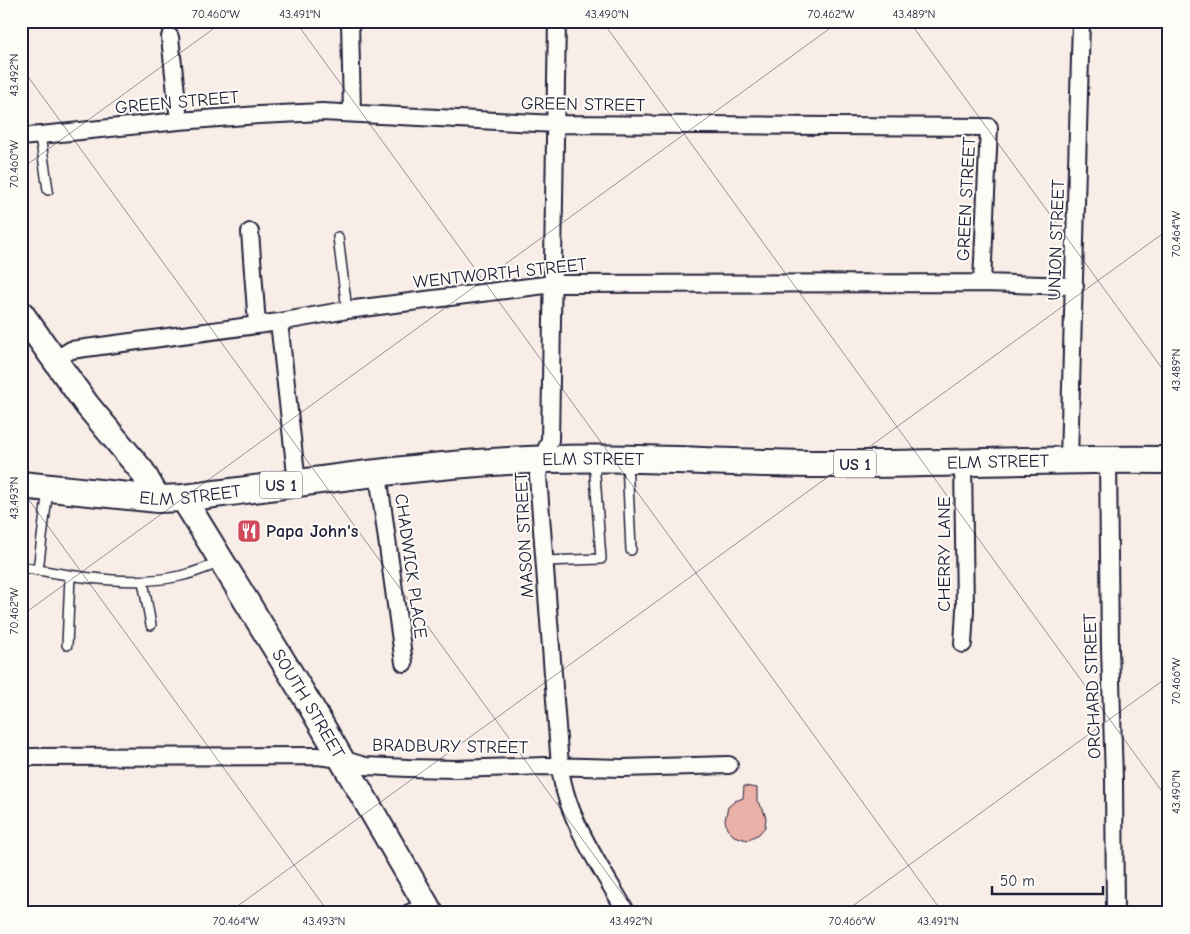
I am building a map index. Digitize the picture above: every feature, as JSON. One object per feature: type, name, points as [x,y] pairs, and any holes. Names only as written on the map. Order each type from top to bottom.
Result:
[{"type":"main road","name":"ELM STREET","points":[[21,485],[170,499],[465,464],[542,459],[627,458],[824,464],[1108,459],[1169,460]]},
{"type":"street","points":[[350,21],[352,113]]},
{"type":"street","name":"MASON STREET","points":[[557,21],[550,440],[542,459],[538,476],[560,766],[565,795],[574,818],[627,913]]},
{"type":"street","name":"UNION STREET","points":[[1069,460],[1082,21]]},
{"type":"street","points":[[170,37],[179,121]]},
{"type":"street","name":"GREEN STREET","points":[[21,137],[179,121],[292,113],[352,113],[556,124],[989,127],[982,283]]},
{"type":"street","points":[[250,232],[254,310],[257,324]]},
{"type":"street","name":"WENTWORTH STREET","points":[[55,360],[71,350],[280,322],[347,310],[553,284],[982,283],[1075,286]]},
{"type":"street","name":"SOUTH STREET","points":[[23,319],[87,405],[142,471],[170,499],[221,562],[341,759],[422,910]]},
{"type":"street","points":[[280,322],[297,483]]},
{"type":"street","name":"ORCHARD STREET","points":[[1108,459],[1115,913]]},
{"type":"street","name":"CHERRY LANE","points":[[963,463],[963,644]]},
{"type":"street","name":"CHADWICK PLACE","points":[[378,474],[404,663]]},
{"type":"street","name":"BRADBURY STREET","points":[[21,757],[317,756],[341,759],[365,766],[455,769],[729,765]]},
{"type":"lane","points":[[40,135],[48,190]]},
{"type":"lane","points":[[338,237],[347,310]]},
{"type":"lane","points":[[627,458],[631,550]]},
{"type":"lane","points":[[545,561],[601,559],[594,459]]},
{"type":"lane","points":[[38,570],[48,488]]},
{"type":"lane","points":[[21,567],[70,576],[143,581],[181,576],[221,562]]},
{"type":"lane","points":[[67,645],[70,576]]},
{"type":"lane","points":[[143,581],[151,625]]},
{"type":"building","points":[[744,786],[757,788],[757,801],[763,809],[766,818],[765,827],[759,834],[747,840],[734,836],[727,829],[725,820],[728,807],[735,801],[743,798]]},
{"type":"place","name":"Papa John's","points":[[249,531]]}]
